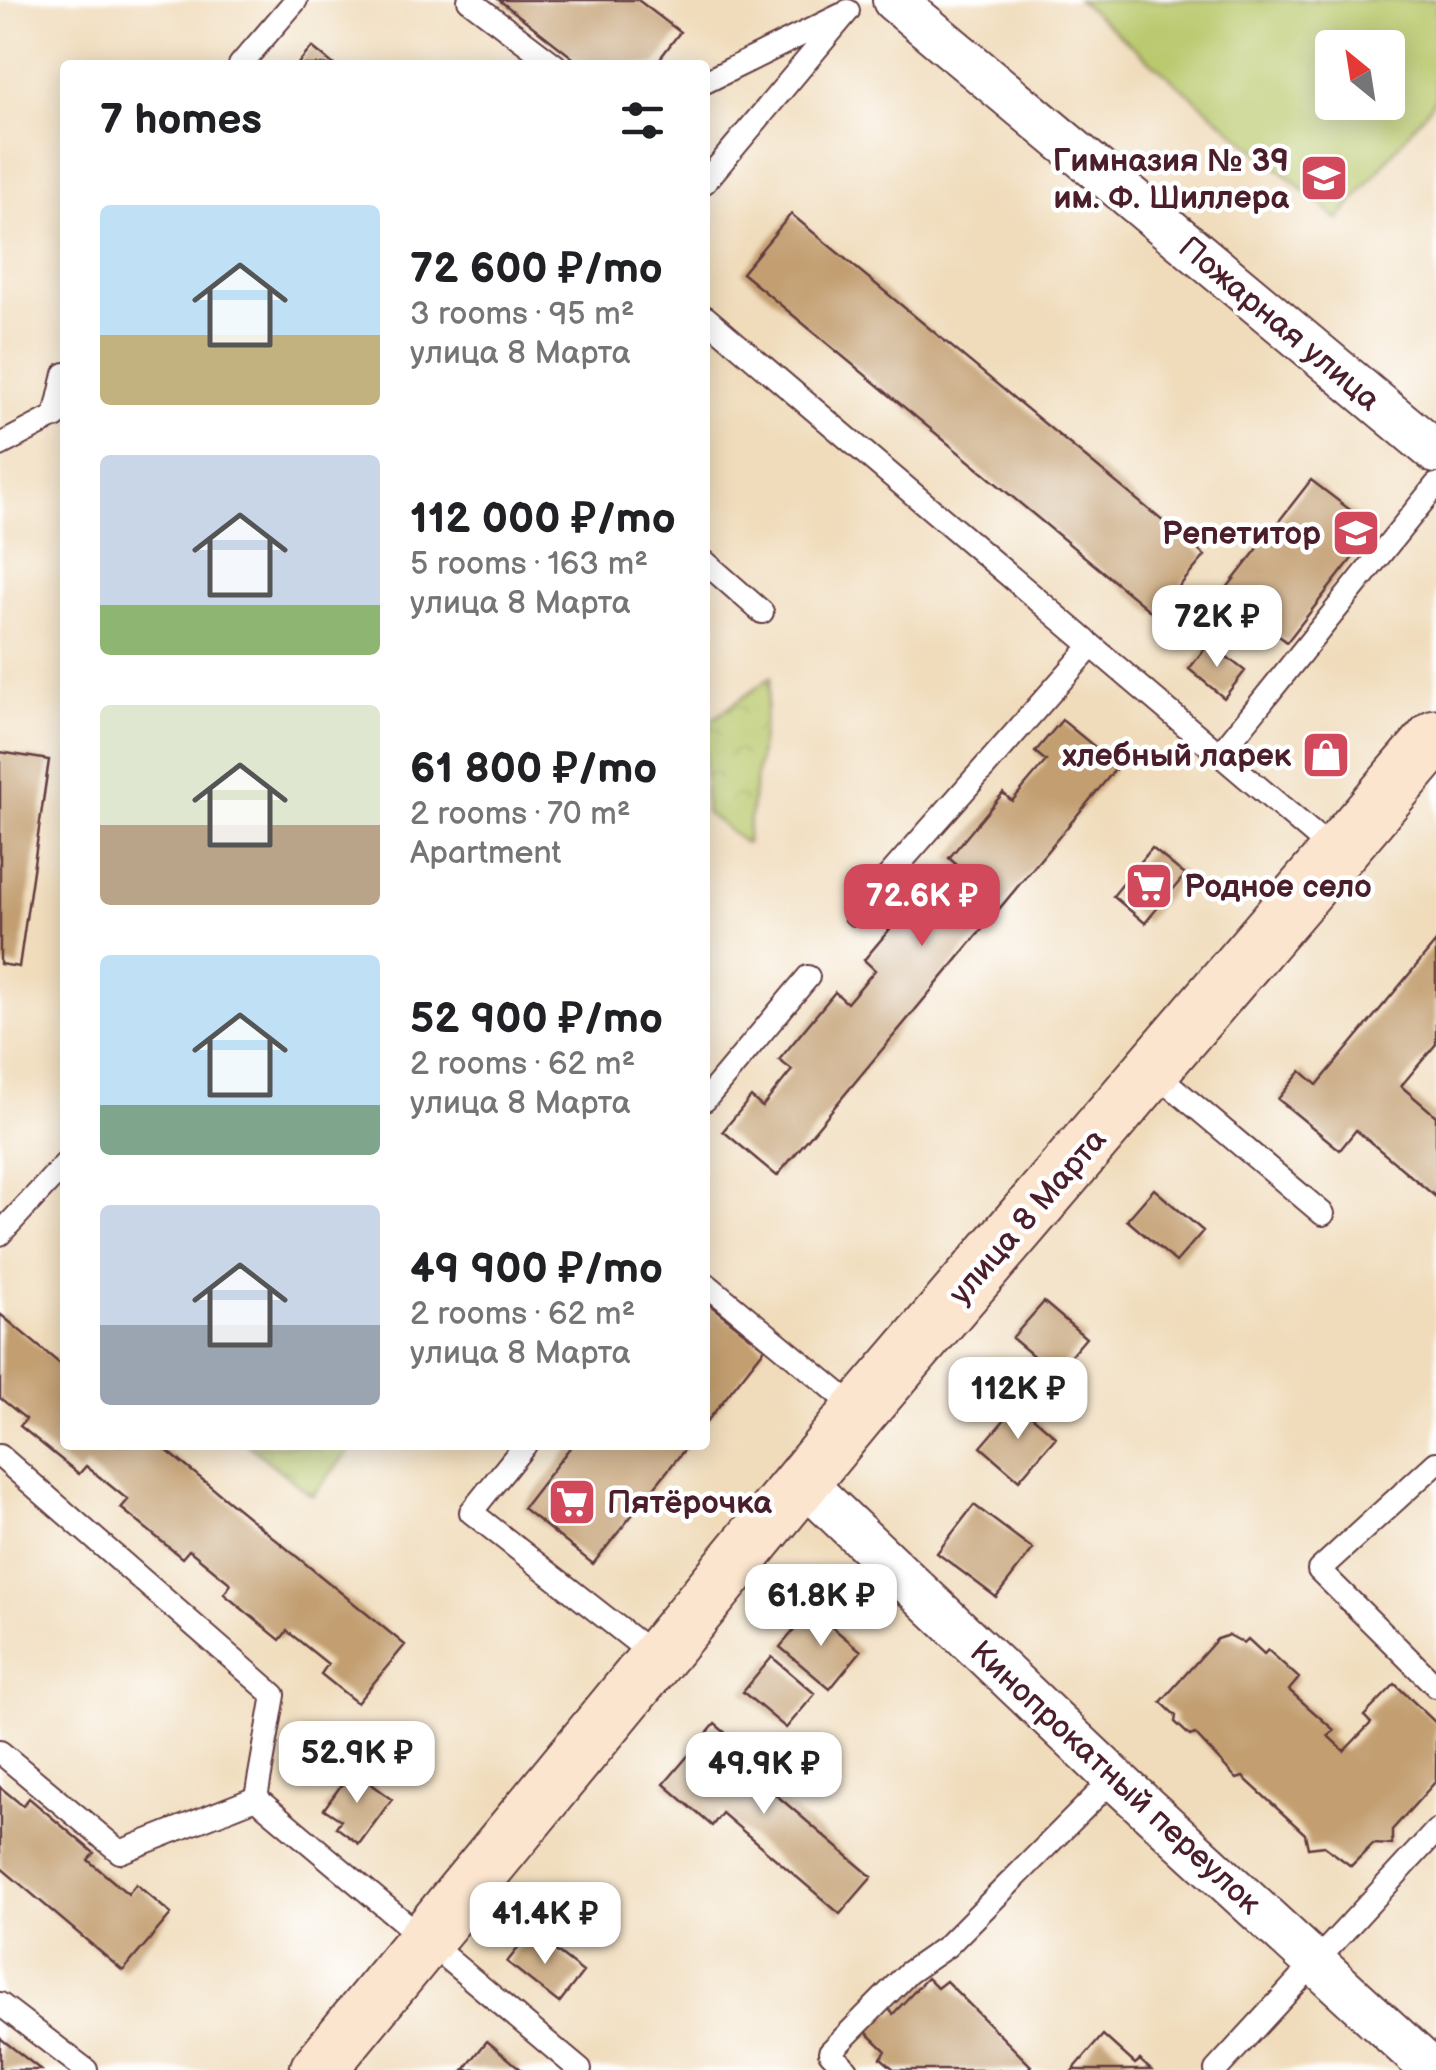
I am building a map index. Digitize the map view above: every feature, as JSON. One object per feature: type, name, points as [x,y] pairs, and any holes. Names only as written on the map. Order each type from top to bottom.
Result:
[{"type":"street","name":"Пожарная улица","points":[[894,0],[1436,452]]},
{"type":"street","name":"улица 8 Марта","points":[[318,2070],[860,1410],[1436,737]]},
{"type":"street","name":"Кинопрокатный переулок","points":[[802,1481],[1114,1778],[1432,2070]]},
{"type":"lane","points":[[244,60],[296,0]]},
{"type":"lane","points":[[468,0],[548,60]]},
{"type":"lane","points":[[710,79],[853,6]]},
{"type":"lane","points":[[710,174],[853,6]]},
{"type":"lane","points":[[710,321],[1338,855]]},
{"type":"lane","points":[[0,445],[60,414]]},
{"type":"lane","points":[[1218,755],[1436,485]]},
{"type":"lane","points":[[710,566],[762,612]]},
{"type":"lane","points":[[855,914],[1090,648]]},
{"type":"lane","points":[[710,1094],[808,977]]},
{"type":"lane","points":[[1152,1070],[1323,1214]]},
{"type":"lane","points":[[0,1234],[60,1169]]},
{"type":"lane","points":[[710,1287],[860,1410]]},
{"type":"lane","points":[[522,1450],[471,1512],[657,1658]]},
{"type":"lane","points":[[0,1456],[274,1695],[256,1798]]},
{"type":"lane","points":[[1435,1681],[1320,1570],[1436,1463]]},
{"type":"lane","points":[[0,1752],[120,1852],[256,1798]]},
{"type":"lane","points":[[847,2070],[830,2052],[908,1973],[947,1946],[1114,1778]]},
{"type":"lane","points":[[256,1798],[580,2070]]},
{"type":"lane","points":[[1216,2070],[1436,1832]]},
{"type":"lane","points":[[0,2004],[86,2070]]},
{"type":"green space","name":"Гимназия № 39 им. Ф. Шиллера","points":[[1078,0],[1436,0],[1436,98],[1339,220]]},
{"type":"green space","points":[[771,677],[746,844],[710,816],[710,721]]},
{"type":"green space","points":[[254,1450],[350,1450],[312,1496]]},
{"type":"building","points":[[499,0],[638,0],[680,32],[659,60],[576,60]]},
{"type":"building","points":[[312,47],[328,60],[301,60]]},
{"type":"building","points":[[791,214],[1205,556],[1155,615],[742,273]]},
{"type":"building","points":[[1311,480],[1375,529],[1287,642],[1223,593]]},
{"type":"building","points":[[1209,643],[1245,671],[1224,698],[1189,669]]},
{"type":"building","points":[[1062,720],[1118,766],[777,1176],[723,1131],[751,1097],[762,1107],[792,1070],[779,1060],[835,992],[847,1003],[875,970],[864,960],[916,898],[927,907],[959,867],[949,858],[1003,793],[1012,801],[1046,761],[1035,752]]},
{"type":"building","points":[[1327,740],[1337,748],[1323,767],[1312,759]]},
{"type":"building","points":[[0,752],[49,760],[19,967],[0,964]]},
{"type":"building","name":"Родное село","points":[[1152,848],[1185,875],[1145,923],[1113,896]]},
{"type":"building","points":[[1436,942],[1436,1044],[1401,1086],[1436,1116],[1436,1197],[1356,1130],[1340,1150],[1278,1099],[1301,1071],[1317,1085]]},
{"type":"building","points":[[1154,1189],[1203,1231],[1176,1262],[1127,1220]]},
{"type":"building","points":[[1044,1302],[1086,1338],[1055,1374],[1012,1338]]},
{"type":"building","points":[[710,1305],[765,1348],[710,1418]]},
{"type":"building","points":[[0,1314],[60,1364],[60,1450],[166,1450],[405,1645],[357,1703],[321,1674],[328,1664],[287,1631],[280,1640],[224,1594],[231,1584],[189,1550],[182,1558],[121,1508],[128,1500],[86,1466],[79,1474],[20,1426],[26,1419],[0,1398]]},
{"type":"building","points":[[1018,1404],[1056,1437],[1019,1480],[981,1447]]},
{"type":"building","points":[[568,1450],[684,1450],[593,1564],[523,1508]]},
{"type":"building","points":[[974,1505],[1033,1549],[996,1597],[937,1553]]},
{"type":"building","points":[[811,1610],[861,1651],[830,1689],[780,1647]]},
{"type":"building","points":[[1229,1635],[1244,1643],[1248,1639],[1264,1654],[1268,1650],[1299,1678],[1289,1690],[1334,1730],[1328,1736],[1344,1751],[1371,1723],[1364,1716],[1395,1684],[1436,1723],[1436,1781],[1392,1830],[1392,1845],[1373,1844],[1351,1866],[1324,1846],[1308,1848],[1305,1834],[1243,1777],[1237,1779],[1195,1734],[1190,1736],[1175,1722],[1176,1716],[1161,1702],[1217,1639]]},
{"type":"building","points":[[772,1657],[815,1694],[786,1728],[743,1692]]},
{"type":"building","points":[[715,1724],[763,1765],[754,1776],[872,1877],[840,1914],[722,1813],[712,1826],[664,1784]]},
{"type":"building","points":[[352,1770],[392,1799],[359,1844],[336,1827],[341,1820],[324,1809]]},
{"type":"building","points":[[0,1787],[23,1806],[29,1798],[94,1853],[88,1860],[128,1894],[136,1884],[171,1914],[123,1971],[0,1867]]},
{"type":"building","points":[[531,1932],[583,1972],[559,2003],[507,1962]]},
{"type":"building","points":[[927,1978],[937,1988],[946,1981],[1031,2066],[1027,2070],[895,2070],[881,2058],[886,2051],[864,2030],[887,2007],[893,2014]]},
{"type":"building","points":[[1103,2035],[1135,2064],[1140,2060],[1151,2070],[1073,2070]]},
{"type":"building","points":[[0,2038],[41,2070],[0,2070]]},
{"type":"building","points":[[487,2041],[522,2070],[464,2070]]},
{"type":"place","name":"Гимназия № 39 им. Ф. Шиллера","points":[[1324,178]]},
{"type":"place","name":"Репетитор","points":[[1356,533]]},
{"type":"place","name":"хлебный ларек","points":[[1326,755]]},
{"type":"place","name":"Родное село","points":[[1149,886]]},
{"type":"place","name":"Пятёрочка","points":[[572,1502]]}]
